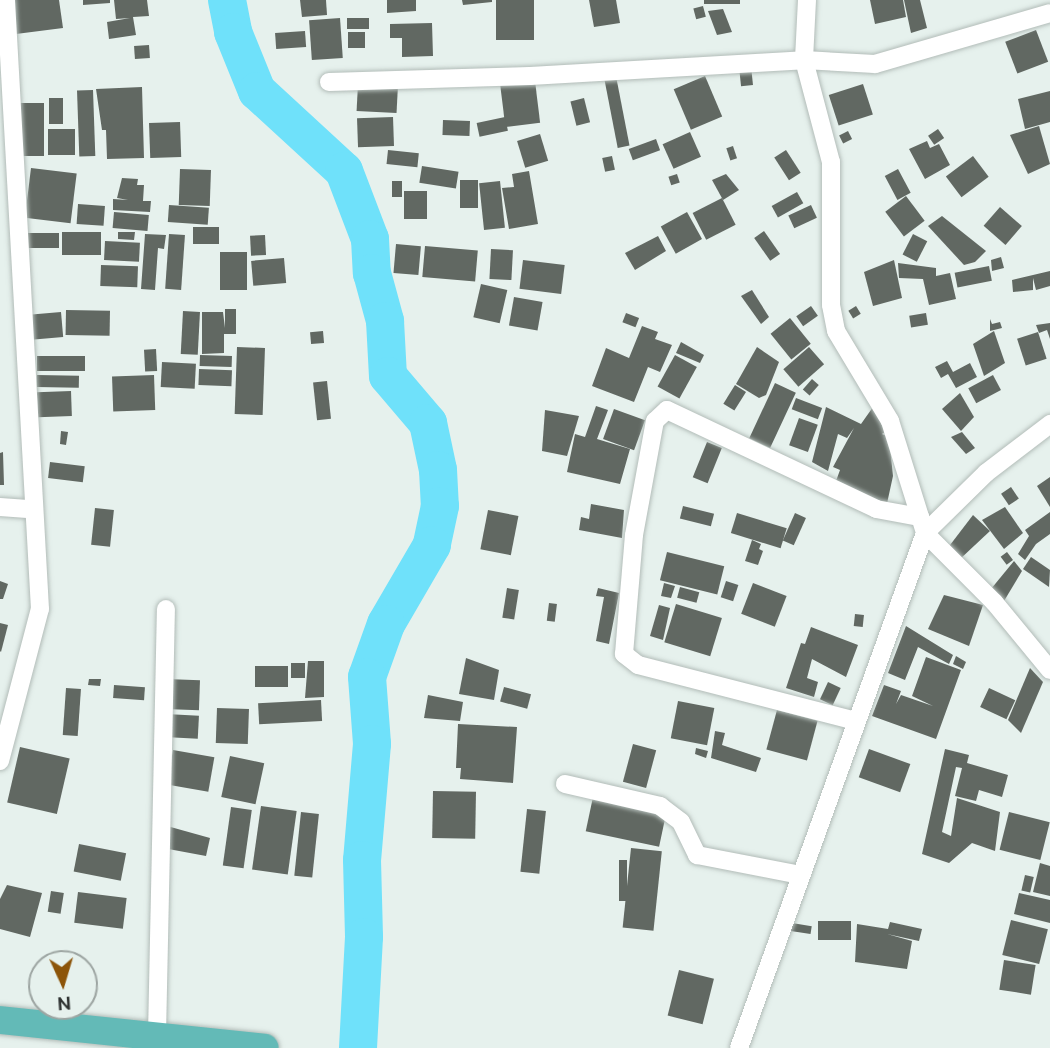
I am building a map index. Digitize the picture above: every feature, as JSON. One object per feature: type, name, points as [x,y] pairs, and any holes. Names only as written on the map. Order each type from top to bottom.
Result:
[{"type":"highway","points":[[0,1020],[265,1048]]},
{"type":"street","points":[[0,761],[40,609],[31,509],[7,105],[6,0]]},
{"type":"street","points":[[807,0],[804,60],[831,162],[831,305],[836,331],[890,421],[922,525],[994,602],[1050,670]]},
{"type":"street","points":[[328,82],[530,76],[804,60],[875,64],[1050,13]]},
{"type":"street","points":[[856,721],[638,665],[624,654],[634,535],[655,421],[667,410],[876,509],[922,525]]},
{"type":"street","points":[[739,1048],[856,721],[922,525],[1049,427]]},
{"type":"street","points":[[0,507],[31,509]]},
{"type":"street","points":[[157,1035],[166,609]]},
{"type":"street","points":[[565,784],[660,806],[681,822],[697,855],[800,875]]},
{"type":"building","points":[[11,0],[59,0],[63,28],[16,34]]},
{"type":"building","points":[[83,0],[110,0],[110,3],[83,5]]},
{"type":"building","points":[[114,0],[147,0],[149,16],[133,17],[136,35],[109,39],[107,22],[130,18],[116,19]]},
{"type":"building","points":[[300,0],[326,0],[327,15],[302,17]]},
{"type":"building","points":[[387,0],[416,0],[416,11],[387,13]]},
{"type":"building","points":[[462,0],[492,0],[492,2],[463,5]]},
{"type":"building","points":[[496,0],[534,0],[534,40],[496,40]]},
{"type":"building","points":[[589,0],[616,0],[620,23],[594,27]]},
{"type":"building","points":[[704,0],[740,0],[740,4],[704,4]]},
{"type":"building","points":[[870,0],[903,0],[906,17],[875,24]]},
{"type":"building","points":[[904,0],[920,0],[927,28],[911,33]]},
{"type":"building","points":[[703,6],[706,17],[696,19],[693,9]]},
{"type":"building","points":[[723,9],[732,32],[717,35],[708,11]]},
{"type":"building","points":[[340,18],[343,58],[312,60],[309,20]]},
{"type":"building","points":[[347,18],[369,18],[369,29],[347,29]]},
{"type":"building","points":[[432,23],[433,56],[402,57],[402,38],[390,38],[390,24]]},
{"type":"building","points":[[1036,30],[1048,62],[1017,74],[1005,42]]},
{"type":"building","points":[[305,31],[306,47],[276,49],[275,33]]},
{"type":"building","points":[[348,32],[365,32],[365,48],[348,48]]},
{"type":"building","points":[[149,45],[150,58],[135,59],[134,46]]},
{"type":"building","points":[[751,66],[753,85],[741,86],[739,67]]},
{"type":"building","points":[[615,71],[630,146],[618,148],[603,73]]},
{"type":"building","points":[[705,76],[722,117],[691,130],[674,89]]},
{"type":"building","points":[[535,81],[540,123],[505,127],[500,85]]},
{"type":"building","points":[[358,84],[398,86],[397,113],[357,111]]},
{"type":"building","points":[[863,84],[873,114],[839,126],[829,95]]},
{"type":"building","points":[[142,87],[144,158],[107,159],[106,130],[102,130],[96,89]]},
{"type":"building","points":[[93,90],[95,156],[79,157],[77,91]]},
{"type":"building","points":[[1050,91],[1050,122],[1025,129],[1018,99]]},
{"type":"building","points":[[49,98],[63,98],[63,124],[49,124]]},
{"type":"building","points":[[584,98],[590,122],[576,126],[570,101]]},
{"type":"building","points":[[17,103],[44,103],[44,156],[17,156]]},
{"type":"building","points":[[393,117],[394,146],[358,147],[357,118]]},
{"type":"building","points":[[505,117],[508,131],[480,137],[477,123]]},
{"type":"building","points":[[443,120],[470,121],[469,136],[442,135]]},
{"type":"building","points":[[180,122],[181,157],[150,158],[149,123]]},
{"type":"building","points":[[1039,126],[1050,164],[1028,174],[1010,135]]},
{"type":"building","points":[[48,129],[75,129],[75,155],[48,155]]},
{"type":"building","points":[[938,129],[944,138],[934,145],[928,136]]},
{"type":"building","points":[[848,131],[852,139],[843,144],[839,136]]},
{"type":"building","points":[[690,132],[701,157],[674,169],[663,144]]},
{"type":"building","points":[[540,134],[548,161],[525,168],[517,141]]},
{"type":"building","points":[[656,139],[660,150],[633,160],[629,149]]},
{"type":"building","points":[[927,141],[930,148],[939,144],[950,165],[925,179],[909,149]]},
{"type":"building","points":[[733,146],[737,158],[730,161],[726,148]]},
{"type":"building","points":[[388,150],[419,153],[417,167],[387,164]]},
{"type":"building","points":[[786,150],[801,173],[789,180],[774,158]]},
{"type":"building","points":[[612,156],[615,170],[605,172],[602,158]]},
{"type":"building","points":[[973,156],[989,177],[961,197],[946,176]]},
{"type":"building","points":[[422,166],[459,172],[456,189],[419,183]]},
{"type":"building","points":[[31,168],[77,174],[71,223],[25,218]]},
{"type":"building","points":[[180,169],[211,170],[210,206],[179,205]]},
{"type":"building","points":[[898,169],[911,193],[897,200],[885,176]]},
{"type":"building","points":[[529,171],[538,224],[509,229],[502,188],[514,187],[512,174]]},
{"type":"building","points":[[677,174],[680,183],[671,185],[668,177]]},
{"type":"building","points":[[726,174],[739,190],[723,200],[712,180]]},
{"type":"building","points":[[122,178],[138,179],[137,185],[144,185],[143,201],[151,201],[150,212],[113,210],[113,199],[128,200],[117,198]]},
{"type":"building","points":[[460,180],[478,180],[478,208],[460,208]]},
{"type":"building","points":[[392,181],[402,181],[402,197],[392,197]]},
{"type":"building","points":[[500,181],[505,228],[484,230],[479,183]]},
{"type":"building","points":[[404,191],[427,191],[427,219],[404,219]]},
{"type":"building","points":[[797,192],[803,203],[778,217],[772,206]]},
{"type":"building","points":[[906,196],[925,221],[904,236],[885,212]]},
{"type":"building","points":[[722,198],[736,225],[706,240],[693,213]]},
{"type":"building","points":[[78,204],[105,206],[104,226],[77,224]]},
{"type":"building","points":[[169,205],[209,208],[208,225],[168,222]]},
{"type":"building","points":[[811,205],[817,218],[794,228],[788,216]]},
{"type":"building","points":[[1000,207],[1022,226],[1005,245],[984,226]]},
{"type":"building","points":[[114,212],[149,215],[147,231],[113,228]]},
{"type":"building","points":[[687,212],[702,239],[676,254],[661,227]]},
{"type":"building","points":[[942,216],[986,251],[975,262],[964,265],[928,226]]},
{"type":"building","points":[[193,227],[219,227],[219,244],[193,244]]},
{"type":"building","points":[[764,231],[780,254],[770,261],[754,238]]},
{"type":"building","points":[[62,232],[101,232],[101,255],[62,255]]},
{"type":"building","points":[[118,232],[135,232],[134,240],[118,239]]},
{"type":"building","points":[[27,233],[59,233],[59,248],[27,248]]},
{"type":"building","points":[[145,234],[166,235],[164,249],[158,248],[155,290],[141,289]]},
{"type":"building","points":[[169,234],[185,235],[181,290],[165,289]]},
{"type":"building","points":[[913,234],[927,241],[917,262],[903,254]]},
{"type":"building","points":[[265,235],[266,255],[251,256],[250,236]]},
{"type":"building","points":[[658,236],[666,251],[635,270],[625,253]]},
{"type":"building","points":[[105,241],[140,243],[139,262],[104,260]]},
{"type":"building","points":[[396,244],[421,246],[418,275],[393,273]]},
{"type":"building","points":[[425,246],[478,251],[475,282],[422,277]]},
{"type":"building","points":[[491,249],[513,250],[511,280],[489,279]]},
{"type":"building","points":[[220,252],[247,252],[247,290],[220,290]]},
{"type":"building","points":[[1001,257],[1004,268],[992,271],[991,260]]},
{"type":"building","points":[[284,258],[286,283],[253,286],[251,261]]},
{"type":"building","points":[[523,260],[565,265],[561,294],[519,289]]},
{"type":"building","points":[[894,260],[902,298],[873,306],[864,272]]},
{"type":"building","points":[[898,263],[936,268],[936,276],[950,273],[956,299],[929,305],[923,279],[899,278]]},
{"type":"building","points":[[101,265],[138,266],[137,287],[100,286]]},
{"type":"building","points":[[989,266],[992,281],[958,287],[955,273]]},
{"type":"building","points":[[1050,271],[1050,286],[1036,290],[1033,278],[1033,290],[1013,292],[1012,280]]},
{"type":"building","points":[[481,284],[507,290],[500,323],[473,317]]},
{"type":"building","points":[[752,290],[769,317],[761,324],[741,296]]},
{"type":"building","points":[[514,297],[543,302],[538,331],[509,326]]},
{"type":"building","points":[[811,306],[818,316],[803,326],[796,316]]},
{"type":"building","points":[[856,306],[861,314],[853,318],[848,311]]},
{"type":"building","points":[[225,309],[236,309],[236,334],[224,334],[224,353],[202,354],[202,312],[223,312],[225,328]]},
{"type":"building","points":[[66,310],[110,311],[110,336],[66,335]]},
{"type":"building","points":[[183,311],[200,312],[198,355],[181,354]]},
{"type":"building","points":[[61,312],[63,337],[31,340],[29,315]]},
{"type":"building","points":[[626,313],[639,318],[635,327],[622,322]]},
{"type":"building","points":[[926,313],[928,325],[911,328],[909,316]]},
{"type":"building","points":[[790,318],[811,344],[791,359],[771,334]]},
{"type":"building","points":[[990,319],[992,324],[1000,322],[1002,328],[990,331]]},
{"type":"building","points":[[1050,323],[1050,339],[1047,330],[1039,333],[1036,325]]},
{"type":"building","points":[[642,326],[658,332],[655,339],[672,345],[660,372],[648,367],[634,402],[592,386],[606,348],[629,358]]},
{"type":"building","points":[[323,331],[324,343],[311,344],[310,332]]},
{"type":"building","points":[[994,331],[1005,363],[984,376],[973,344]]},
{"type":"building","points":[[1038,332],[1047,359],[1026,365],[1017,339]]},
{"type":"building","points":[[681,342],[704,355],[700,363],[676,353]]},
{"type":"building","points":[[237,347],[265,348],[263,415],[235,414]]},
{"type":"building","points":[[757,347],[779,362],[766,395],[759,398],[736,384]]},
{"type":"building","points":[[809,347],[824,364],[798,387],[783,369]]},
{"type":"building","points":[[156,349],[157,371],[145,372],[144,350]]},
{"type":"building","points":[[200,355],[232,356],[232,367],[200,366]]},
{"type":"building","points":[[675,355],[697,367],[679,399],[658,386]]},
{"type":"building","points":[[37,356],[85,356],[85,371],[37,371]]},
{"type":"building","points":[[947,361],[953,372],[970,363],[977,377],[956,388],[948,374],[941,378],[935,367]]},
{"type":"building","points":[[162,362],[196,364],[195,389],[161,387]]},
{"type":"building","points":[[199,369],[232,370],[231,386],[198,385]]},
{"type":"building","points":[[37,375],[79,376],[79,388],[37,387]]},
{"type":"building","points":[[154,375],[155,410],[113,411],[112,376]]},
{"type":"building","points":[[993,375],[1001,390],[976,403],[968,388]]},
{"type":"building","points":[[812,379],[819,385],[810,395],[803,390]]},
{"type":"building","points":[[327,381],[331,419],[317,420],[313,382]]},
{"type":"building","points":[[775,383],[796,393],[770,448],[749,438]]},
{"type":"building","points":[[735,385],[746,392],[734,411],[723,404]]},
{"type":"building","points":[[71,391],[72,416],[38,417],[37,392]]},
{"type":"building","points":[[960,393],[974,417],[961,431],[942,409]]},
{"type":"building","points":[[796,398],[822,408],[818,419],[792,409]]},
{"type":"building","points":[[596,406],[608,410],[597,439],[630,449],[620,484],[567,472],[575,434],[585,437]]},
{"type":"building","points":[[826,407],[861,424],[873,407],[888,430],[882,434],[889,437],[893,476],[886,508],[836,481],[840,470],[833,467],[854,428],[847,438],[838,434],[828,471],[812,462]]},
{"type":"building","points":[[614,409],[645,420],[634,450],[603,439]]},
{"type":"building","points":[[545,410],[579,416],[567,456],[542,451]]},
{"type":"building","points":[[799,418],[818,425],[808,452],[789,445]]},
{"type":"building","points":[[61,431],[68,432],[66,445],[60,444]]},
{"type":"building","points":[[962,432],[975,448],[966,454],[951,437]]},
{"type":"building","points":[[707,442],[722,448],[708,483],[693,477]]},
{"type":"building","points":[[3,452],[4,485],[0,485],[0,453]]},
{"type":"building","points":[[50,462],[85,466],[83,482],[48,478]]},
{"type":"building","points":[[1050,477],[1050,507],[1037,486]]},
{"type":"building","points":[[1011,487],[1019,499],[1009,505],[1001,494]]},
{"type":"building","points":[[591,504],[624,510],[622,538],[579,530],[581,517],[589,519]]},
{"type":"building","points":[[683,506],[714,514],[711,526],[680,519]]},
{"type":"building","points":[[1005,507],[1023,533],[1004,549],[982,520]]},
{"type":"building","points":[[95,508],[114,510],[110,547],[91,545]]},
{"type":"building","points":[[488,510],[518,516],[511,555],[480,549]]},
{"type":"building","points":[[1050,512],[1050,534],[1036,544],[1025,560],[1018,554],[1029,536],[1025,530]]},
{"type":"building","points":[[737,513],[787,528],[781,548],[731,533]]},
{"type":"building","points":[[795,513],[806,518],[794,545],[783,540]]},
{"type":"building","points":[[973,515],[990,531],[959,560],[947,549]]},
{"type":"building","points":[[752,540],[761,544],[759,549],[763,551],[758,565],[745,561]]},
{"type":"building","points":[[667,552],[724,566],[717,594],[660,580]]},
{"type":"building","points":[[1007,552],[1013,560],[1007,565],[1001,557]]},
{"type":"building","points":[[1031,557],[1050,570],[1049,587],[1023,569]]},
{"type":"building","points":[[1014,561],[1022,571],[1004,601],[991,589]]},
{"type":"building","points":[[0,581],[8,584],[3,599],[0,599]]},
{"type":"building","points":[[726,581],[738,585],[733,601],[721,597]]},
{"type":"building","points":[[664,583],[675,586],[671,598],[661,596]]},
{"type":"building","points":[[753,583],[787,596],[775,627],[741,614]]},
{"type":"building","points":[[680,587],[699,592],[696,603],[677,598]]},
{"type":"building","points":[[507,588],[519,590],[514,620],[502,618]]},
{"type":"building","points":[[598,588],[619,593],[609,644],[596,641],[604,597],[596,596]]},
{"type":"building","points":[[944,595],[983,605],[969,646],[928,629]]},
{"type":"building","points":[[549,603],[557,604],[555,622],[547,621]]},
{"type":"building","points":[[676,604],[722,618],[710,656],[664,642]]},
{"type":"building","points":[[659,605],[670,608],[663,640],[650,636]]},
{"type":"building","points":[[855,614],[864,615],[863,627],[854,626]]},
{"type":"building","points":[[0,623],[8,625],[1,652],[0,651]]},
{"type":"building","points":[[906,626],[953,655],[949,664],[918,647],[905,680],[888,673]]},
{"type":"building","points":[[811,627],[858,645],[846,677],[812,659],[807,678],[818,682],[814,697],[786,688],[801,643],[805,644]]},
{"type":"building","points":[[956,656],[966,662],[963,669],[953,664]]},
{"type":"building","points":[[926,657],[961,670],[936,739],[872,716],[884,685],[901,691],[896,704],[901,695],[933,706],[912,696]]},
{"type":"building","points":[[466,658],[499,670],[494,700],[459,694]]},
{"type":"building","points":[[308,661],[324,661],[324,697],[305,698]]},
{"type":"building","points":[[291,663],[305,663],[305,678],[291,678]]},
{"type":"building","points":[[255,666],[288,666],[288,687],[255,687]]},
{"type":"building","points":[[1030,668],[1043,682],[1021,733],[1008,720]]},
{"type":"building","points":[[89,679],[101,679],[100,686],[88,685]]},
{"type":"building","points":[[166,679],[200,680],[199,710],[165,709]]},
{"type":"building","points":[[828,682],[841,688],[833,705],[820,699]]},
{"type":"building","points":[[114,685],[145,687],[144,700],[113,698]]},
{"type":"building","points":[[504,687],[531,694],[527,709],[500,701]]},
{"type":"building","points":[[66,688],[81,689],[78,736],[63,735]]},
{"type":"building","points":[[989,688],[1015,700],[1006,719],[980,707]]},
{"type":"building","points":[[428,695],[463,702],[460,721],[424,718]]},
{"type":"building","points":[[321,700],[322,721],[259,724],[258,703]]},
{"type":"building","points":[[678,701],[714,708],[707,745],[671,738]]},
{"type":"building","points":[[217,708],[249,709],[248,744],[216,743]]},
{"type":"building","points":[[777,710],[818,721],[807,760],[766,750]]},
{"type":"building","points":[[166,714],[199,716],[198,739],[165,737]]},
{"type":"building","points":[[458,724],[517,727],[513,783],[460,779],[461,768],[456,768]]},
{"type":"building","points":[[715,731],[725,733],[722,745],[761,758],[756,772],[711,758]]},
{"type":"building","points":[[633,744],[656,750],[646,788],[623,782]]},
{"type":"building","points":[[20,747],[70,758],[57,814],[7,803]]},
{"type":"building","points":[[696,748],[708,751],[706,758],[695,754]]},
{"type":"building","points":[[869,749],[910,764],[900,792],[859,777]]},
{"type":"building","points":[[945,749],[969,755],[967,763],[1008,775],[1002,797],[979,790],[976,801],[955,796],[962,768],[956,767],[942,832],[951,836],[957,798],[1000,812],[995,851],[972,843],[949,863],[922,854]]},
{"type":"building","points":[[173,750],[214,757],[208,792],[167,784]]},
{"type":"building","points":[[230,756],[264,763],[256,804],[221,797]]},
{"type":"building","points":[[433,791],[476,792],[475,839],[432,838]]},
{"type":"building","points":[[593,797],[666,813],[659,847],[586,831]]},
{"type":"building","points":[[261,806],[297,811],[288,874],[252,869]]},
{"type":"building","points":[[231,807],[252,810],[244,868],[223,865]]},
{"type":"building","points":[[527,809],[546,811],[539,874],[520,872]]},
{"type":"building","points":[[301,812],[319,814],[312,878],[294,876]]},
{"type":"building","points":[[1009,812],[1050,822],[1040,860],[1000,850]]},
{"type":"building","points":[[167,826],[210,838],[206,856],[163,848]]},
{"type":"building","points":[[79,844],[126,853],[121,881],[74,871]]},
{"type":"building","points":[[631,848],[662,851],[653,931],[623,928]]},
{"type":"building","points":[[619,860],[627,860],[627,901],[619,901]]},
{"type":"building","points":[[1040,863],[1050,866],[1050,896],[1033,892]]},
{"type":"building","points":[[1025,875],[1034,877],[1030,893],[1021,891]]},
{"type":"building","points":[[7,885],[42,893],[30,937],[0,929],[0,899]]},
{"type":"building","points":[[51,891],[64,893],[61,914],[48,912]]},
{"type":"building","points":[[78,892],[127,898],[123,929],[74,923]]},
{"type":"building","points":[[1019,893],[1050,900],[1050,923],[1014,914]]},
{"type":"building","points":[[1011,920],[1048,929],[1039,964],[1002,955]]},
{"type":"building","points":[[818,921],[851,921],[851,940],[818,940]]},
{"type":"building","points":[[890,922],[922,929],[919,941],[887,934],[912,941],[907,969],[855,962],[857,924],[888,929]]},
{"type":"building","points":[[792,923],[812,926],[811,934],[791,931]]},
{"type":"building","points":[[1004,960],[1036,965],[1031,995],[999,990]]},
{"type":"building","points":[[679,970],[714,979],[703,1024],[668,1016]]},
{"type":"waterway","points":[[227,0],[233,32],[257,91],[344,171],[370,239],[372,273],[385,321],[388,376],[428,423],[438,470],[440,506],[432,545],[386,624],[367,677],[372,744],[362,860],[364,937],[358,1048]]}]
